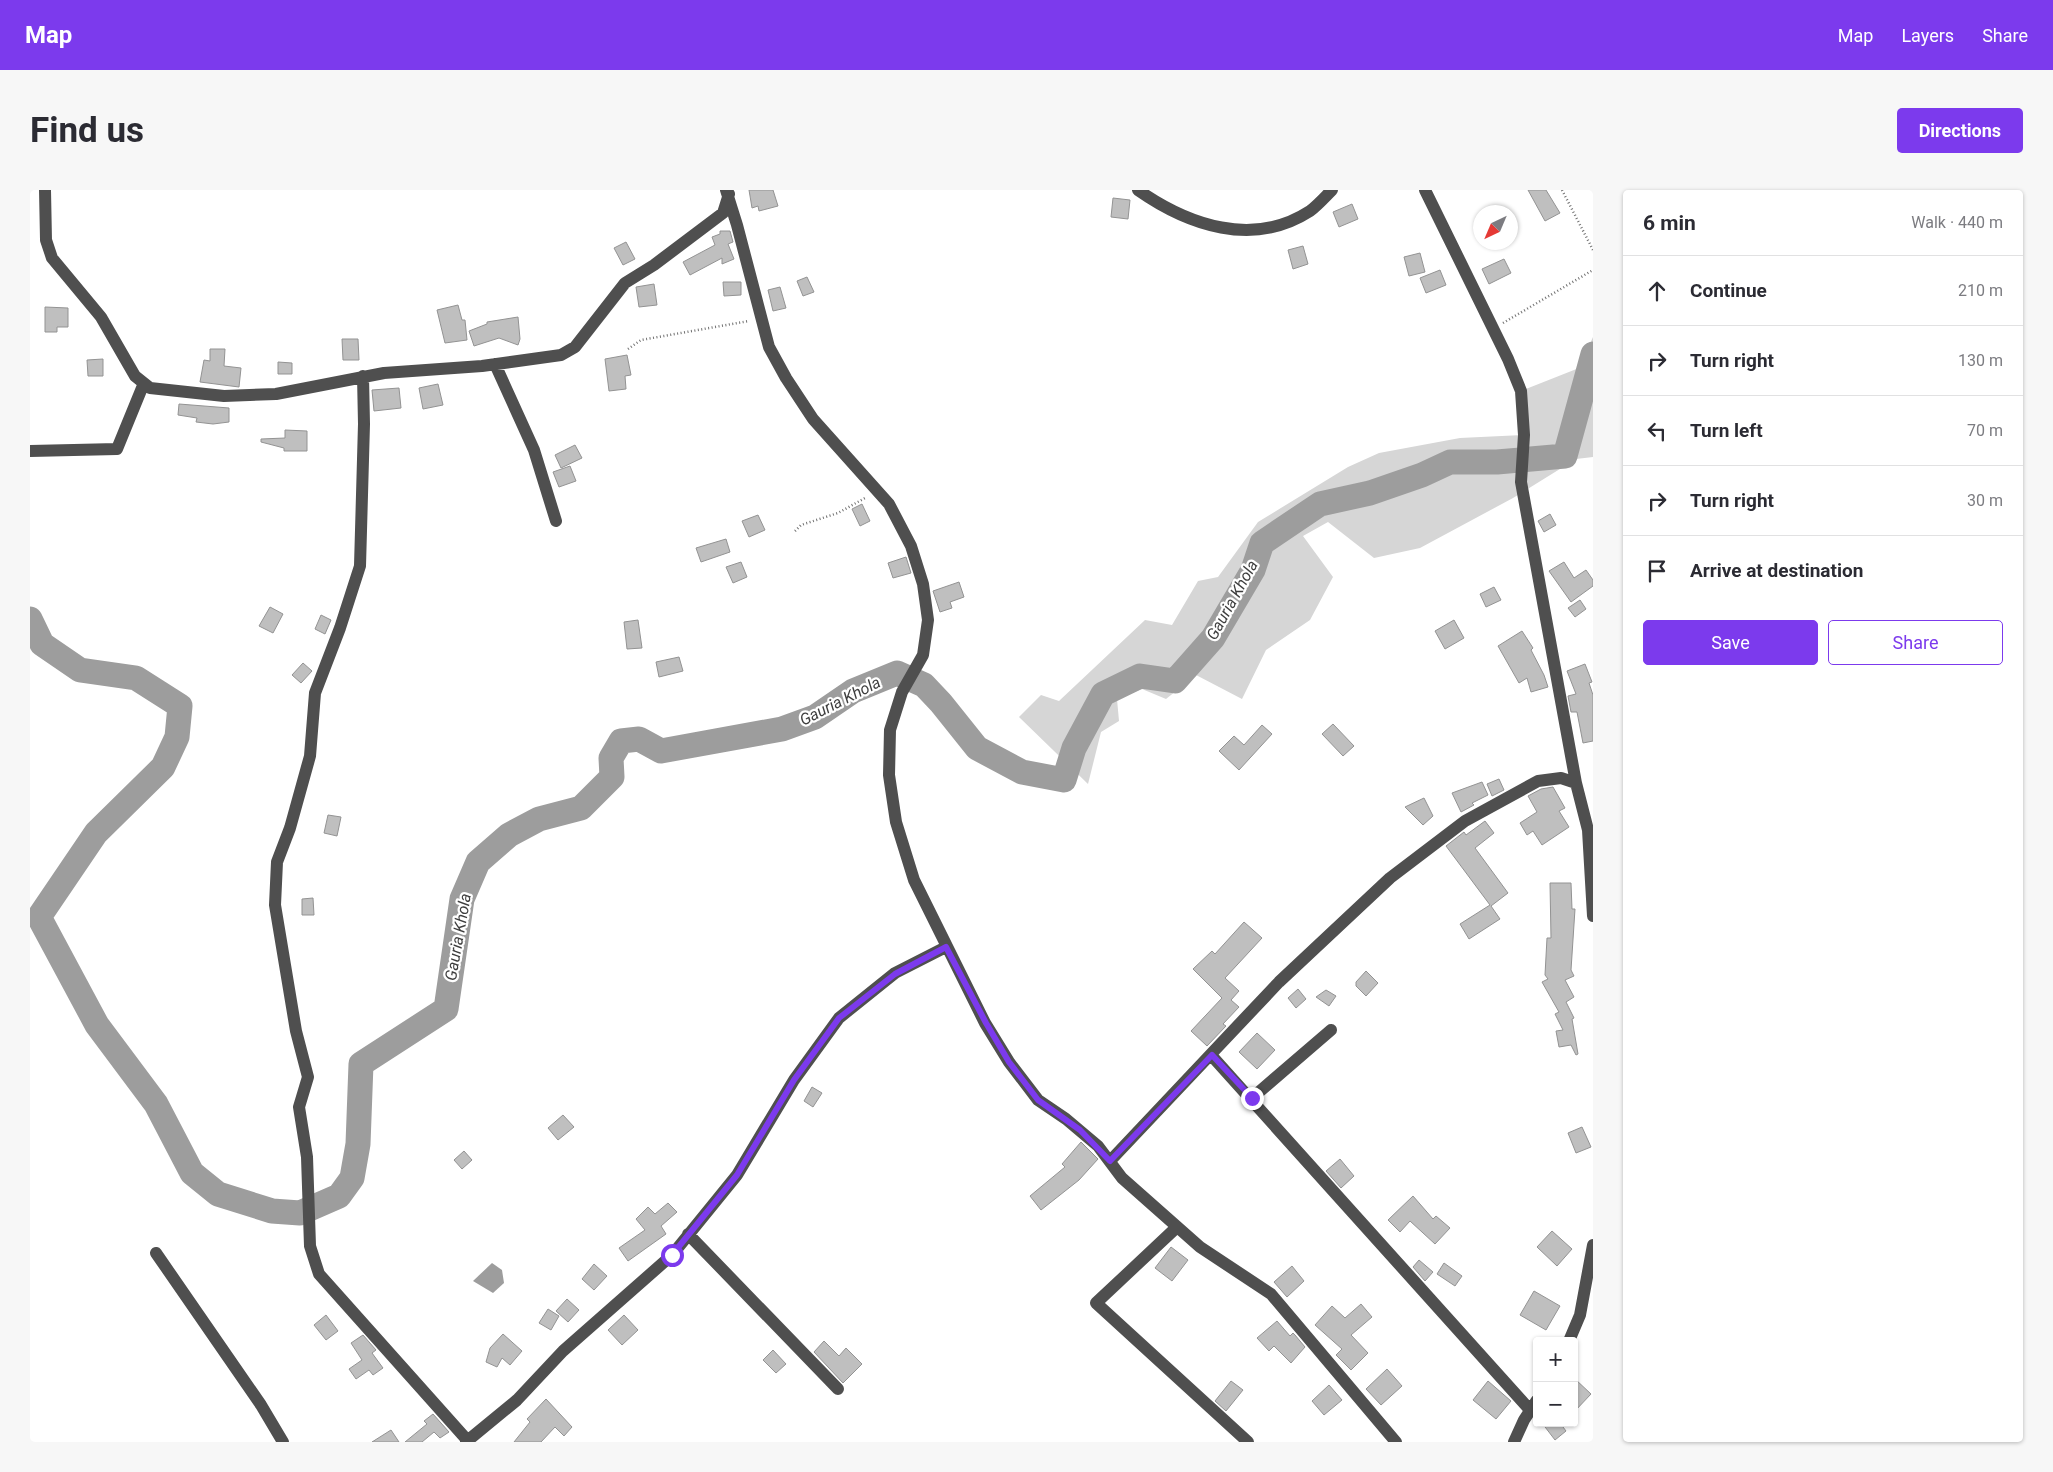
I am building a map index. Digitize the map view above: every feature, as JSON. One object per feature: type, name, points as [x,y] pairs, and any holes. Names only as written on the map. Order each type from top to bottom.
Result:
[{"type":"street","points":[[45,190],[46,240],[52,258],[101,317],[135,376],[150,388],[224,396],[276,394],[384,372],[413,372],[561,355],[575,346],[626,283],[654,265],[723,213],[728,192]]},
{"type":"street","points":[[1138,190],[1185,218],[1214,227],[1248,230],[1279,225],[1310,211],[1332,190]]},
{"type":"street","points":[[1425,190],[1494,329],[1521,391],[1524,435],[1521,482],[1576,783],[1590,827],[1593,916]]},
{"type":"street","points":[[728,192],[769,347],[786,378],[814,419],[889,504],[911,546],[923,584],[928,620],[923,655],[902,692],[890,730],[889,775],[896,822],[914,880],[946,947],[990,1031],[1009,1062],[1038,1100],[1080,1130],[1110,1161],[1122,1178],[1200,1247],[1271,1294],[1396,1442]]},
{"type":"street","points":[[495,364],[534,450],[556,520]]},
{"type":"street","points":[[362,376],[363,434],[360,566],[340,628],[315,693],[310,756],[290,828],[277,862],[275,905],[296,1031],[308,1077],[299,1107],[306,1148],[310,1246],[319,1274],[467,1442],[517,1400],[563,1350],[672,1255],[737,1175],[794,1080],[839,1018],[895,974],[946,947]]},
{"type":"street","points":[[30,451],[117,449],[144,383]]},
{"type":"street","points":[[1110,1161],[1279,982],[1390,878],[1450,832],[1488,806],[1538,781],[1561,778],[1576,783]]},
{"type":"street","points":[[1252,1098],[1331,1030]]},
{"type":"street","points":[[1212,1055],[1533,1405],[1514,1442]]},
{"type":"street","points":[[1177,1227],[1096,1303],[1248,1442]]},
{"type":"street","points":[[688,1234],[838,1389]]},
{"type":"street","points":[[1571,1337],[1580,1315],[1593,1245]]},
{"type":"street","points":[[156,1254],[261,1405],[283,1442]]},
{"type":"path","points":[[1562,190],[1593,250]]},
{"type":"path","points":[[1494,329],[1593,270]]},
{"type":"path","points":[[628,349],[641,340],[738,321],[762,320]]},
{"type":"path","points":[[795,531],[801,525],[838,512],[878,491]]},
{"type":"shaded area","points":[[1593,337],[1593,457],[1576,459],[1513,498],[1420,548],[1374,558],[1328,522],[1303,536],[1333,577],[1310,620],[1266,650],[1242,699],[1196,675],[1166,699],[1142,689],[1117,699],[1119,721],[1101,732],[1088,784],[1019,717],[1041,695],[1059,701],[1145,620],[1172,625],[1198,581],[1218,577],[1258,522],[1348,467],[1379,453],[1460,438],[1523,435],[1521,391],[1579,368]]},
{"type":"shaded area","points":[[492,1263],[502,1270],[504,1283],[493,1293],[473,1281]]},
{"type":"building","points":[[749,190],[773,190],[778,206],[759,211],[758,206],[752,208]]},
{"type":"building","points":[[1528,190],[1546,190],[1560,213],[1545,221]]},
{"type":"building","points":[[1113,198],[1130,200],[1128,219],[1111,217]]},
{"type":"building","points":[[1352,204],[1358,219],[1339,227],[1333,212]]},
{"type":"building","points":[[720,231],[730,231],[733,242],[728,244],[734,259],[722,264],[722,258],[690,275],[683,262],[715,245],[712,237],[720,234]]},
{"type":"building","points":[[626,242],[635,259],[623,265],[614,248]]},
{"type":"building","points":[[1303,246],[1308,264],[1293,269],[1288,250]]},
{"type":"building","points":[[1420,253],[1425,272],[1409,276],[1404,257]]},
{"type":"building","points":[[1504,259],[1511,273],[1489,284],[1482,269]]},
{"type":"building","points":[[1440,270],[1446,285],[1426,293],[1420,278]]},
{"type":"building","points":[[807,277],[814,292],[803,296],[797,281]]},
{"type":"building","points":[[723,282],[741,282],[741,295],[724,296]]},
{"type":"building","points":[[654,284],[657,305],[639,307],[636,287]]},
{"type":"building","points":[[780,287],[786,308],[773,311],[768,290]]},
{"type":"building","points":[[458,305],[462,320],[465,320],[467,340],[445,343],[437,310]]},
{"type":"building","points":[[45,307],[68,308],[68,327],[57,327],[57,332],[45,332]]},
{"type":"building","points":[[518,317],[520,339],[518,345],[499,338],[474,346],[469,331],[487,324],[487,322]]},
{"type":"building","points":[[342,339],[358,339],[359,360],[343,360]]},
{"type":"building","points":[[210,349],[225,349],[224,366],[241,368],[239,387],[200,382],[204,360],[210,361]]},
{"type":"building","points":[[627,355],[631,375],[625,376],[626,389],[609,391],[605,359]]},
{"type":"building","points":[[103,359],[103,376],[88,376],[87,360]]},
{"type":"building","points":[[278,362],[292,363],[292,374],[278,374]]},
{"type":"building","points":[[438,384],[443,405],[423,409],[419,388]]},
{"type":"building","points":[[399,388],[401,408],[374,411],[372,390]]},
{"type":"building","points":[[179,404],[229,408],[229,422],[213,424],[196,422],[197,418],[178,415]]},
{"type":"building","points":[[285,430],[307,431],[307,451],[284,451],[284,448],[261,442],[261,439],[285,438]]},
{"type":"building","points":[[575,445],[582,458],[561,468],[555,455]]},
{"type":"building","points":[[570,466],[576,481],[559,487],[553,472]]},
{"type":"building","points":[[862,504],[870,521],[860,526],[852,509]]},
{"type":"building","points":[[1550,514],[1556,525],[1544,532],[1538,521]]},
{"type":"building","points":[[758,515],[765,530],[749,537],[742,521]]},
{"type":"building","points":[[726,539],[730,552],[701,562],[696,548]]},
{"type":"building","points":[[906,557],[911,573],[893,578],[888,563]]},
{"type":"building","points":[[741,562],[747,577],[733,583],[726,567]]},
{"type":"building","points":[[1564,562],[1574,578],[1586,570],[1593,580],[1593,586],[1571,602],[1549,571]]},
{"type":"building","points":[[959,582],[964,597],[950,602],[952,608],[940,612],[933,591]]},
{"type":"building","points":[[1494,587],[1501,600],[1486,607],[1480,594]]},
{"type":"building","points":[[1580,600],[1586,609],[1575,617],[1568,608]]},
{"type":"building","points":[[270,607],[283,614],[273,633],[259,626]]},
{"type":"building","points":[[321,615],[331,620],[325,634],[315,629]]},
{"type":"building","points":[[638,620],[642,648],[627,649],[624,622]]},
{"type":"building","points":[[1454,620],[1464,638],[1445,649],[1435,631]]},
{"type":"building","points":[[1522,631],[1533,648],[1531,650],[1548,687],[1531,692],[1527,678],[1519,683],[1498,646]]},
{"type":"building","points":[[679,657],[683,671],[659,677],[656,662]]},
{"type":"building","points":[[303,663],[312,671],[301,683],[292,675]]},
{"type":"building","points":[[1585,664],[1592,682],[1589,683],[1593,695],[1593,741],[1583,743],[1577,712],[1571,712],[1568,696],[1576,694],[1567,671]]},
{"type":"building","points":[[1333,724],[1354,746],[1343,756],[1322,734]]},
{"type":"building","points":[[1262,725],[1272,734],[1239,770],[1219,751],[1234,736],[1244,745]]},
{"type":"building","points":[[1499,779],[1504,790],[1492,796],[1487,784]]},
{"type":"building","points":[[1482,782],[1488,795],[1472,803],[1474,805],[1461,812],[1452,793]]},
{"type":"building","points":[[1553,787],[1565,808],[1559,811],[1569,827],[1542,845],[1533,831],[1527,835],[1520,823],[1537,812],[1528,796],[1541,789]]},
{"type":"building","points":[[1424,798],[1433,816],[1423,825],[1405,807]]},
{"type":"building","points":[[328,815],[341,817],[337,836],[324,833]]},
{"type":"building","points":[[1485,821],[1494,833],[1475,848],[1508,893],[1491,906],[1500,919],[1469,939],[1460,924],[1490,905],[1446,846],[1464,832],[1466,835]]},
{"type":"building","points":[[1550,883],[1571,883],[1572,909],[1575,909],[1571,970],[1574,976],[1565,980],[1574,997],[1566,1002],[1574,1018],[1572,1019],[1578,1054],[1576,1055],[1571,1045],[1559,1047],[1556,1031],[1563,1030],[1555,1014],[1559,1012],[1542,982],[1548,979],[1545,975],[1547,938],[1551,938]]},
{"type":"building","points":[[313,898],[314,915],[302,915],[302,899]]},
{"type":"building","points":[[1244,922],[1262,938],[1225,978],[1239,991],[1231,1000],[1239,1007],[1223,1024],[1226,1026],[1207,1046],[1191,1031],[1222,998],[1193,969],[1212,951],[1215,954]]},
{"type":"building","points":[[1366,971],[1378,983],[1366,996],[1356,986],[1356,982]]},
{"type":"building","points":[[1298,989],[1306,999],[1296,1008],[1288,998]]},
{"type":"building","points":[[1326,990],[1336,996],[1329,1006],[1316,997]]},
{"type":"building","points":[[1257,1033],[1275,1050],[1257,1069],[1239,1052]]},
{"type":"building","points":[[812,1087],[822,1093],[813,1107],[804,1101]]},
{"type":"building","points":[[563,1115],[574,1127],[558,1140],[548,1128]]},
{"type":"building","points":[[1582,1127],[1591,1147],[1576,1153],[1568,1133]]},
{"type":"building","points":[[1081,1142],[1098,1159],[1079,1180],[1041,1210],[1030,1196],[1065,1167],[1062,1164]]},
{"type":"building","points":[[464,1151],[472,1160],[462,1169],[454,1160]]},
{"type":"building","points":[[1340,1159],[1354,1176],[1341,1188],[1326,1171]]},
{"type":"building","points":[[1413,1196],[1433,1219],[1436,1216],[1450,1228],[1435,1244],[1410,1221],[1400,1232],[1388,1220]]},
{"type":"building","points":[[668,1203],[677,1212],[661,1226],[666,1234],[628,1261],[619,1248],[645,1230],[636,1219],[648,1207],[655,1214]]},
{"type":"building","points":[[1552,1231],[1572,1249],[1557,1266],[1537,1247]]},
{"type":"building","points":[[1171,1247],[1188,1260],[1172,1281],[1155,1268]]},
{"type":"building","points":[[1419,1260],[1433,1272],[1425,1281],[1413,1267]]},
{"type":"building","points":[[1444,1263],[1462,1276],[1455,1286],[1437,1274]]},
{"type":"building","points":[[594,1264],[607,1276],[594,1290],[582,1279]]},
{"type":"building","points":[[1292,1266],[1304,1281],[1287,1297],[1274,1282]]},
{"type":"building","points":[[1534,1291],[1560,1306],[1546,1330],[1520,1315]]},
{"type":"building","points":[[567,1299],[579,1310],[568,1322],[556,1311]]},
{"type":"building","points":[[1361,1304],[1372,1317],[1351,1335],[1368,1353],[1351,1370],[1336,1355],[1342,1349],[1315,1325],[1332,1306],[1345,1318]]},
{"type":"building","points":[[548,1309],[559,1316],[551,1330],[539,1323]]},
{"type":"building","points":[[326,1315],[338,1331],[326,1340],[314,1325]]},
{"type":"building","points":[[624,1315],[638,1330],[622,1345],[608,1330]]},
{"type":"building","points":[[1277,1321],[1290,1336],[1293,1333],[1305,1347],[1291,1363],[1274,1346],[1269,1351],[1257,1338]]},
{"type":"building","points":[[503,1334],[522,1351],[510,1365],[502,1358],[497,1367],[486,1362],[490,1348]]},
{"type":"building","points":[[363,1335],[376,1350],[372,1353],[383,1368],[373,1375],[369,1370],[356,1379],[349,1369],[362,1360],[351,1343]]},
{"type":"building","points":[[824,1341],[839,1356],[846,1348],[862,1364],[843,1383],[814,1352]]},
{"type":"building","points":[[773,1350],[786,1364],[776,1373],[763,1360]]},
{"type":"building","points":[[1387,1369],[1402,1386],[1381,1405],[1366,1389]]},
{"type":"building","points":[[1231,1381],[1243,1390],[1226,1411],[1215,1401]]},
{"type":"building","points":[[1488,1381],[1511,1401],[1496,1419],[1473,1400]]},
{"type":"building","points":[[1578,1382],[1591,1394],[1578,1408]]},
{"type":"building","points":[[1329,1385],[1342,1400],[1324,1415],[1312,1401]]},
{"type":"building","points":[[546,1399],[572,1427],[564,1436],[555,1427],[541,1442],[514,1442],[530,1422],[527,1419]]},
{"type":"building","points":[[433,1414],[449,1432],[440,1438],[434,1432],[422,1442],[405,1442],[427,1424],[424,1421]]},
{"type":"building","points":[[1545,1427],[1563,1427],[1566,1431],[1555,1440]]},
{"type":"building","points":[[391,1430],[399,1442],[372,1442]]},
{"type":"waterway","name":"Gauria Khola","points":[[30,619],[42,644],[80,670],[136,678],[180,706],[177,737],[163,767],[96,833],[39,917],[97,1025],[156,1104],[192,1173],[218,1194],[272,1211],[300,1213],[339,1196],[352,1178],[358,1144],[361,1064],[446,1009],[462,899],[478,862],[509,835],[539,819],[581,808],[612,777],[611,758],[621,741],[639,739],[661,751],[782,729],[815,717],[853,691],[897,673],[924,685],[977,748],[1022,772],[1064,780],[1074,748],[1103,694],[1140,676],[1175,681],[1213,638],[1253,570],[1262,543],[1320,504],[1370,493],[1422,475],[1450,462],[1497,462],[1565,456],[1593,354]]},
{"type":"route","points":[[672,1255],[737,1175],[794,1080],[839,1018],[895,974],[946,947],[1009,1062],[1038,1100],[1080,1130],[1098,1146],[1110,1161],[1212,1055],[1252,1098]]}]
